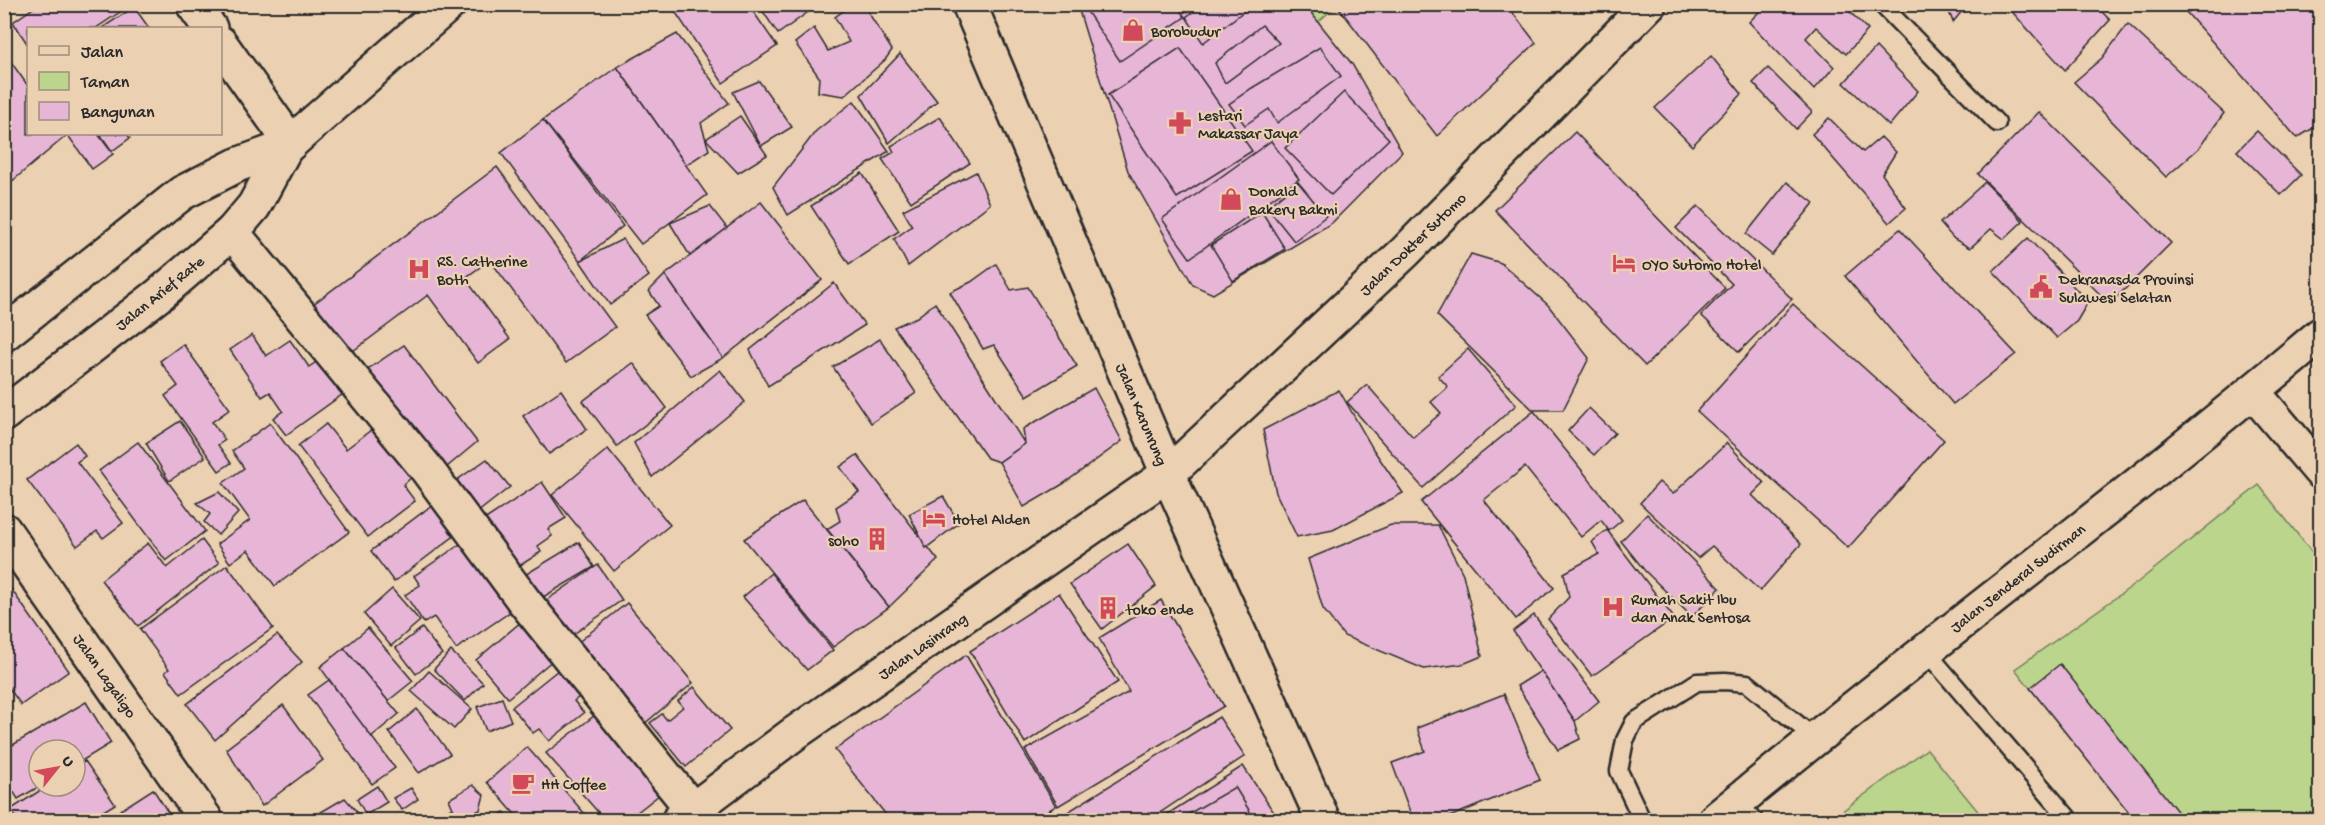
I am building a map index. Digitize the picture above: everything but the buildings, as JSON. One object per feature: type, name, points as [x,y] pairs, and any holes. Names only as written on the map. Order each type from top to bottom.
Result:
[{"type":"street","points":[[193,4],[209,27]]},
{"type":"street","name":"Jalan Arief Rate","points":[[4,414],[160,294],[232,232],[254,206],[289,145],[449,4]]},
{"type":"street","name":"Jalan Karunrung","points":[[969,4],[1168,474],[1323,820]]},
{"type":"street","points":[[974,4],[984,42]]},
{"type":"street","name":"Jalan Dokter Sutomo","points":[[1168,474],[1405,252],[1649,4]]},
{"type":"street","points":[[222,46],[289,145]]},
{"type":"street","name":"Jalan Arief Rate","points":[[4,334],[182,193],[237,165],[289,145]]},
{"type":"street","points":[[232,232],[425,468],[686,815]]},
{"type":"street","name":"Jalan Jenderal Sudirman","points":[[1735,814],[1816,739],[1925,650],[2253,392],[2320,335]]},
{"type":"street","points":[[2253,392],[2320,471]]},
{"type":"street","name":"Jalan Lasinrang","points":[[686,815],[795,733],[1168,474]]},
{"type":"street","name":"Jalan Lagaligo","points":[[4,530],[206,820]]},
{"type":"lane","points":[[1881,4],[1997,123]]},
{"type":"lane","points":[[1925,650],[2070,820]]},
{"type":"lane","points":[[1642,820],[1619,771],[1625,740],[1634,722],[1697,682],[1747,683],[1816,739]]},
{"type":"green space","points":[[1288,5],[1337,5],[1308,31]]},
{"type":"green space","points":[[2259,485],[2320,563],[2320,820],[2135,820],[2015,669],[2138,582]]},
{"type":"green space","points":[[1927,749],[1985,820],[1830,820]]},
{"type":"place","name":"Borobudur","points":[[1133,30]]},
{"type":"place","name":"Lestari Makassar Jaya","points":[[1180,123]]},
{"type":"place","name":"Donald Bakery Bakmi","points":[[1231,199]]},
{"type":"place","name":"OYO Sutomo Hotel","points":[[1624,263]]},
{"type":"place","name":"RS. Catherine Both","points":[[419,269]]},
{"type":"place","name":"Dekranasda Provinsi Sulawesi Selatan","points":[[2041,287]]},
{"type":"place","name":"Hotel Alden","points":[[934,518]]},
{"type":"place","name":"soho","points":[[877,539]]},
{"type":"place","name":"Rumah Sakit Ibu dan Anak Sentosa","points":[[1613,607]]},
{"type":"place","name":"toko ende","points":[[1108,608]]},
{"type":"place","name":"HH Coffee","points":[[523,783]]}]
